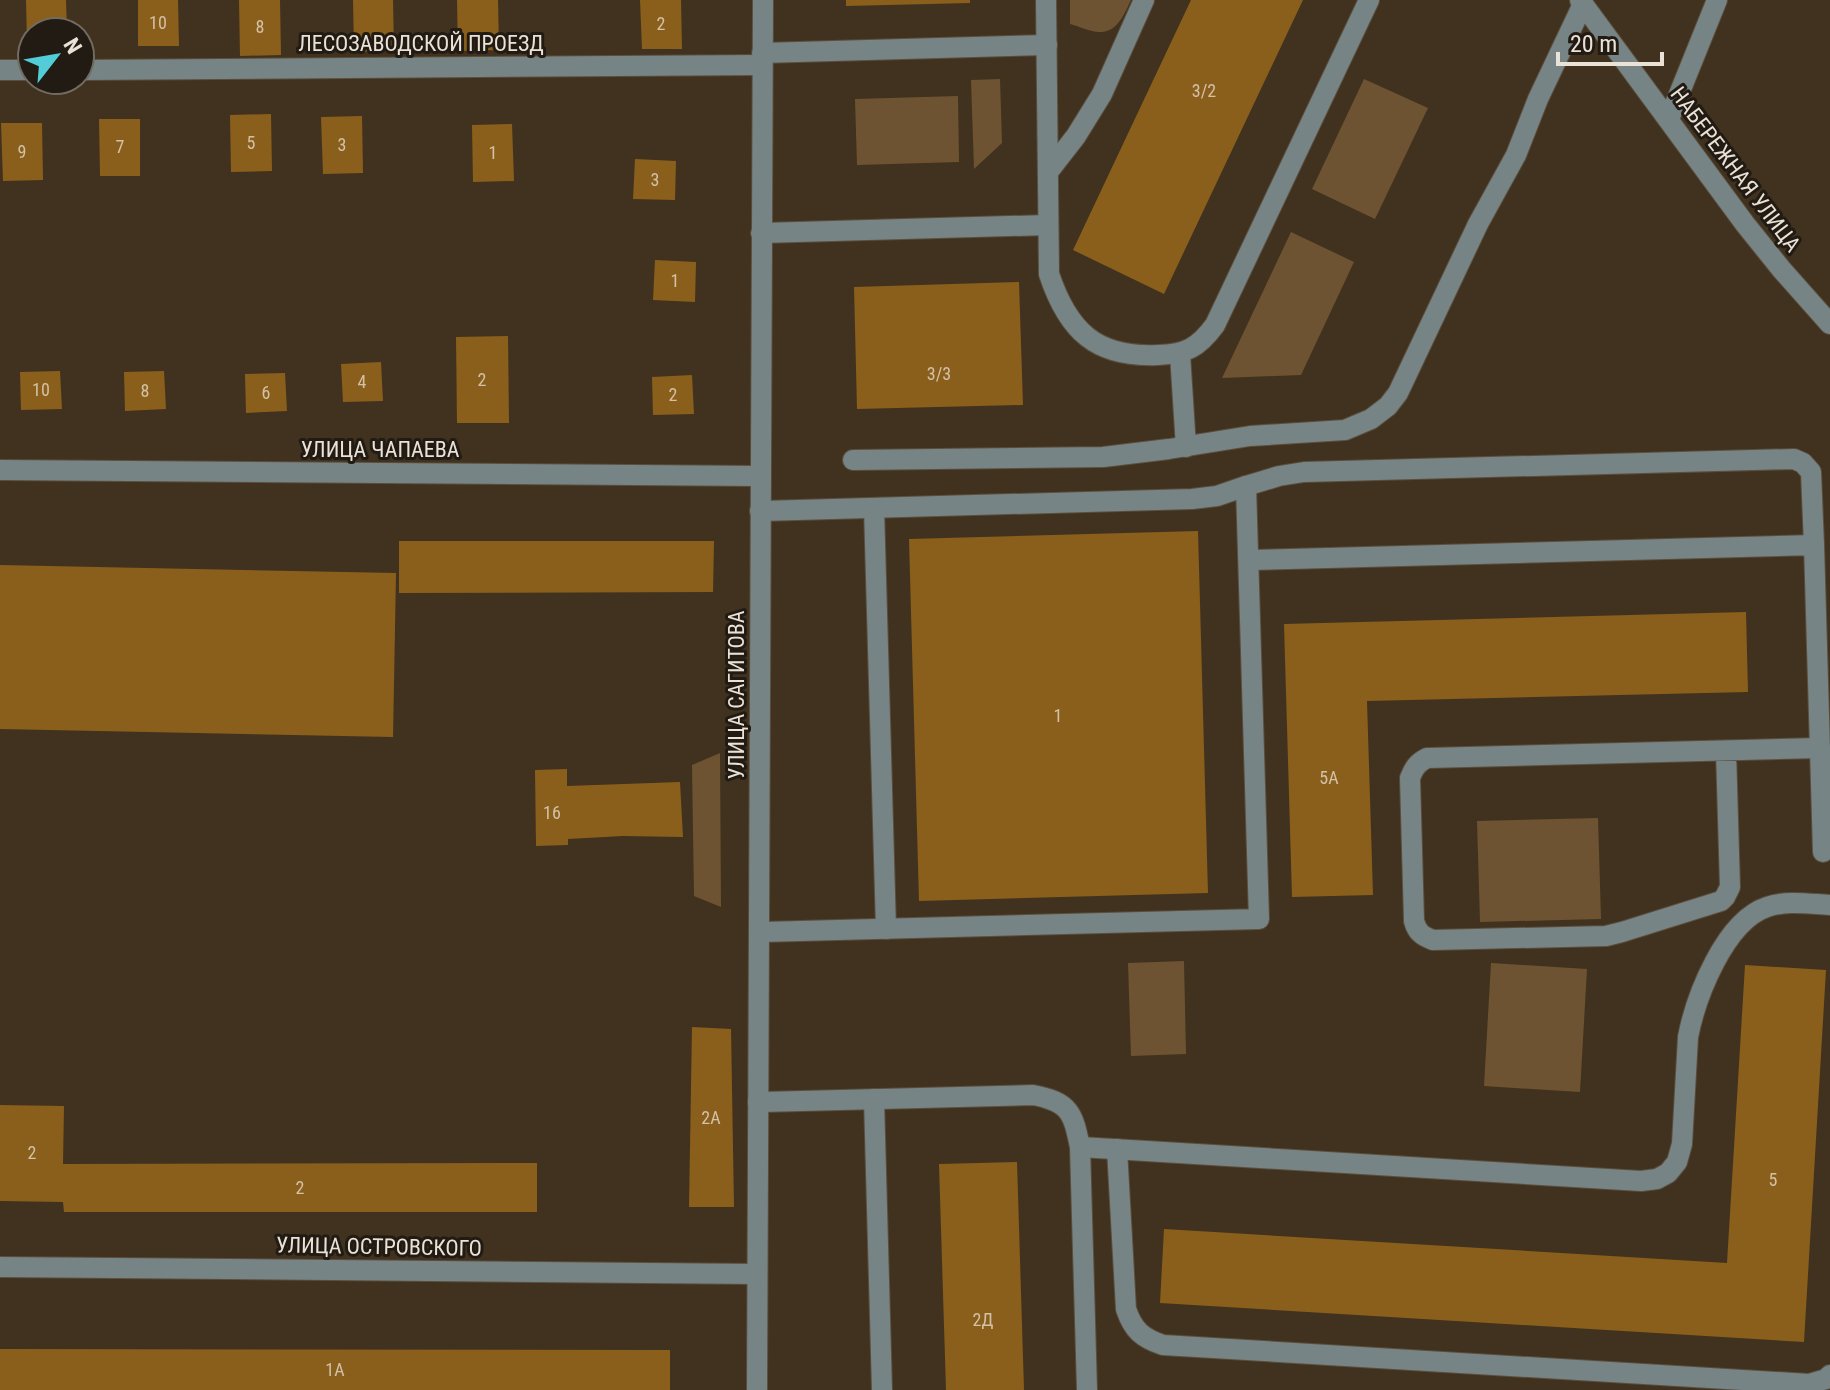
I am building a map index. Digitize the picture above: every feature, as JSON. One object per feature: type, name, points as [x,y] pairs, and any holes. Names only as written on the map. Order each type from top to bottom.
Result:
[{"type":"street","name":"УЛИЦА САГИТОВА","points":[[757,1390],[763,0]]},
{"type":"street","points":[[1046,0],[1049,274],[1065,312],[1087,336],[1101,346],[1136,356],[1180,354],[1200,342],[1215,325],[1369,0]]},
{"type":"street","points":[[1048,172],[1076,136],[1102,94],[1144,0]]},
{"type":"street","points":[[1669,119],[1717,0]]},
{"type":"street","points":[[853,460],[1103,457],[1242,437],[1345,430],[1371,419],[1398,393],[1478,224],[1516,155],[1581,2]]},
{"type":"street","name":"НАБЕРЕЖНАЯ УЛИЦА","points":[[1581,2],[1754,236],[1830,324]]},
{"type":"street","name":"ЛЕСОЗАВОДСКОЙ ПРОЕЗД","points":[[96,70],[762,59],[1047,45]]},
{"type":"street","points":[[761,233],[1048,225]]},
{"type":"street","points":[[1180,354],[1186,447]]},
{"type":"street","points":[[760,511],[1192,499],[1217,496],[1279,476],[1304,472],[1794,459],[1811,472],[1823,852]]},
{"type":"street","name":"УЛИЦА ЧАПАЕВА","points":[[0,470],[760,476]]},
{"type":"street","points":[[759,932],[1259,919],[1246,486]]},
{"type":"street","points":[[874,508],[886,929]]},
{"type":"street","points":[[1249,560],[1814,545]]},
{"type":"street","points":[[1726,751],[1730,887],[1721,901],[1606,936],[1433,940],[1422,936],[1417,929],[1414,921],[1410,778],[1420,761],[1427,758],[1820,748]]},
{"type":"street","points":[[1080,1147],[1641,1181],[1657,1179],[1668,1173],[1677,1162],[1682,1144],[1688,1037],[1701,990],[1732,934],[1744,920],[1770,906],[1789,902],[1830,905]]},
{"type":"street","points":[[758,1102],[1033,1095],[1050,1098],[1065,1107],[1074,1119],[1080,1147],[1087,1390]]},
{"type":"street","points":[[874,1099],[882,1390]]},
{"type":"street","points":[[1117,1149],[1126,1309],[1131,1322],[1150,1341],[1163,1345],[1809,1384],[1830,1375]]},
{"type":"street","name":"УЛИЦА ОСТРОВСКОГО","points":[[0,1267],[757,1274]]},
{"type":"shaded area","points":[[1070,0],[1131,0],[1112,29],[1097,32],[1070,24]]},
{"type":"shaded area","points":[[1000,79],[1002,143],[974,169],[971,80]]},
{"type":"shaded area","points":[[1364,79],[1428,108],[1375,219],[1312,189]]},
{"type":"shaded area","points":[[958,96],[959,162],[857,165],[855,99]]},
{"type":"shaded area","points":[[1291,232],[1354,262],[1301,375],[1222,378]]},
{"type":"shaded area","points":[[720,753],[721,907],[694,896],[692,765]]},
{"type":"shaded area","points":[[1598,818],[1601,919],[1480,922],[1477,821]]},
{"type":"shaded area","points":[[1184,961],[1186,1054],[1131,1056],[1128,963]]},
{"type":"shaded area","points":[[1491,963],[1587,969],[1580,1092],[1484,1086]]},
{"type":"building","points":[[26,0],[66,0],[66,16],[26,16]]},
{"type":"building","points":[[138,0],[178,0],[179,46],[138,46]]},
{"type":"building","points":[[239,0],[280,0],[281,55],[240,56]]},
{"type":"building","points":[[353,0],[393,0],[394,51],[354,52]]},
{"type":"building","points":[[457,0],[498,0],[499,50],[458,51]]},
{"type":"building","points":[[640,0],[681,0],[682,49],[642,49]]},
{"type":"building","points":[[846,0],[970,0],[970,3],[846,6]]},
{"type":"building","points":[[1191,0],[1303,0],[1164,294],[1073,250]]},
{"type":"building","points":[[271,114],[272,171],[231,172],[230,115]]},
{"type":"building","points":[[362,116],[363,173],[323,174],[321,117]]},
{"type":"building","points":[[99,119],[140,119],[140,176],[100,176]]},
{"type":"building","points":[[1,123],[42,123],[43,180],[3,181]]},
{"type":"building","points":[[512,124],[514,181],[473,182],[472,125]]},
{"type":"building","points":[[635,159],[676,161],[675,200],[633,199]]},
{"type":"building","points":[[655,260],[696,262],[695,302],[653,300]]},
{"type":"building","points":[[1019,282],[1023,405],[857,409],[854,287]]},
{"type":"building","points":[[508,336],[509,423],[457,423],[456,337]]},
{"type":"building","points":[[381,362],[383,401],[343,402],[341,364]]},
{"type":"building","points":[[60,371],[62,409],[21,410],[20,372]]},
{"type":"building","points":[[164,371],[166,409],[125,411],[124,372]]},
{"type":"building","points":[[285,373],[287,411],[246,413],[245,374]]},
{"type":"building","points":[[692,375],[694,414],[653,415],[652,377]]},
{"type":"building","points":[[1198,531],[1208,893],[919,901],[909,539]]},
{"type":"building","points":[[399,541],[714,541],[713,592],[399,593]]},
{"type":"building","points":[[0,565],[396,573],[393,737],[0,729]]},
{"type":"building","points":[[1746,612],[1748,692],[1367,701],[1373,895],[1292,897],[1284,624]]},
{"type":"building","points":[[567,769],[567,786],[680,782],[683,837],[568,839],[568,845],[536,846],[535,770]]},
{"type":"building","points":[[1745,965],[1826,970],[1804,1342],[1160,1303],[1164,1229],[1727,1263]]},
{"type":"building","points":[[692,1027],[731,1029],[734,1207],[689,1207]]},
{"type":"building","points":[[0,1105],[64,1106],[63,1164],[537,1163],[537,1212],[64,1212],[63,1202],[0,1201]]},
{"type":"building","points":[[1017,1162],[1024,1390],[946,1390],[939,1164]]},
{"type":"building","points":[[0,1349],[670,1350],[670,1390],[0,1390]]}]
